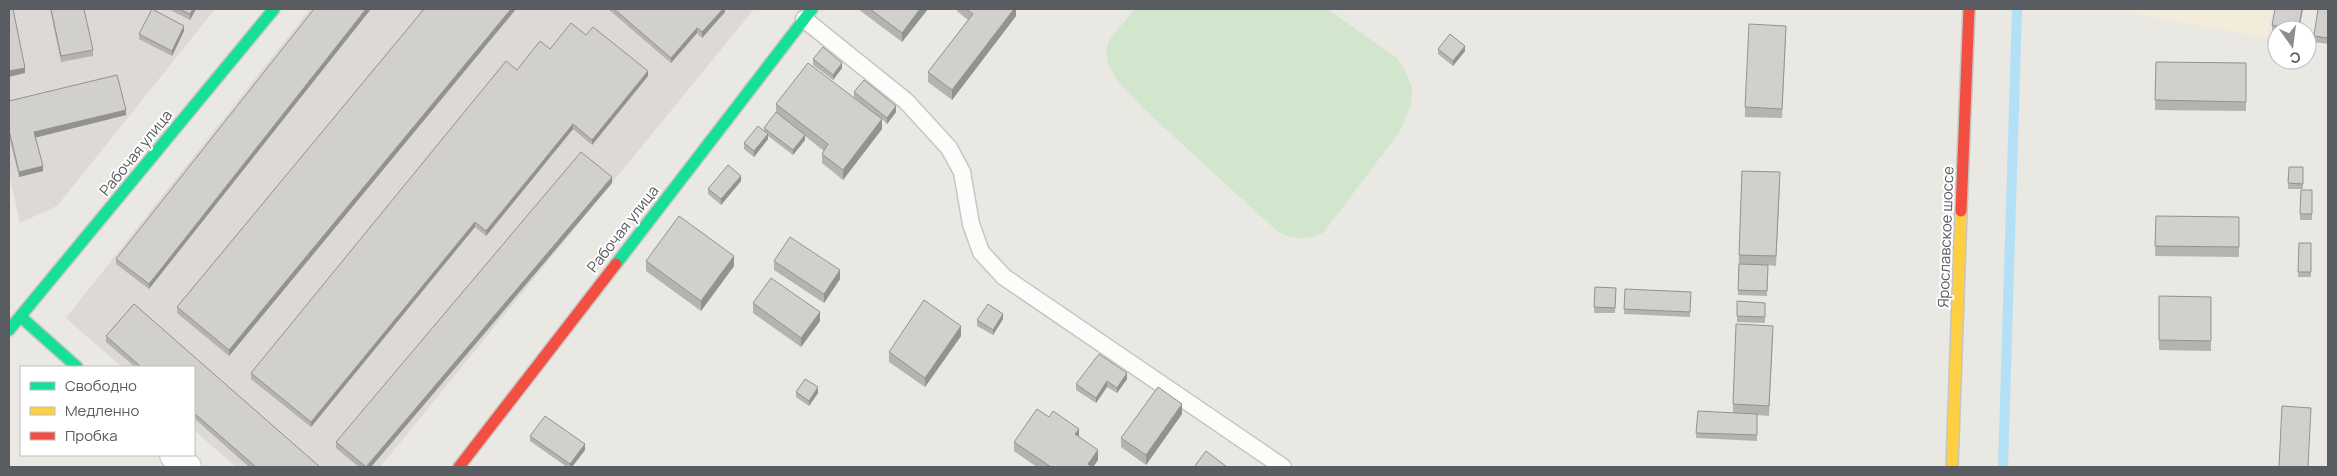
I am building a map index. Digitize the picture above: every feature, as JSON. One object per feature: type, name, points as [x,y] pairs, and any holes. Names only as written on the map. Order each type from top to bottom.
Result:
[{"type":"street","name":"Рабочая улица","points":[[9,330],[274,9]]},
{"type":"street","name":"Ярославское шоссе","points":[[1952,467],[1969,9]]},
{"type":"street","name":"Рабочая улица","points":[[459,467],[808,14]]},
{"type":"street","points":[[21,317],[76,366]]},
{"type":"street","points":[[175,456],[188,467]]},
{"type":"lane","points":[[808,14],[906,101],[949,148],[962,172],[971,224],[981,252],[1004,277],[1283,467]]},
{"type":"shaded area","points":[[9,9],[215,9],[57,206],[20,223],[9,173]]},
{"type":"shaded area","points":[[310,9],[754,9],[380,467],[236,467],[195,431],[195,366],[121,366],[66,318]]},
{"type":"shaded area","points":[[2137,9],[2272,9],[2270,20],[2267,20],[2267,38],[2136,14]]},
{"type":"green space","points":[[1135,9],[1327,9],[1397,58],[1406,72],[1412,87],[1411,105],[1400,131],[1324,232],[1312,237],[1294,238],[1277,231],[1145,110],[1117,80],[1108,63],[1106,51],[1109,40]]},
{"type":"building","points":[[9,9],[13,9],[25,68],[9,71]]},
{"type":"building","points":[[51,9],[84,9],[93,50],[61,56]]},
{"type":"building","points":[[152,9],[184,26],[172,51],[139,34]]},
{"type":"building","points":[[179,9],[193,9],[190,14]]},
{"type":"building","points":[[314,9],[366,9],[149,284],[116,259]]},
{"type":"building","points":[[424,9],[511,9],[229,350],[177,307]]},
{"type":"building","points":[[614,9],[723,9],[702,32],[697,28],[671,58]]},
{"type":"building","points":[[870,9],[920,9],[902,33]]},
{"type":"building","points":[[966,9],[1014,9],[952,90],[928,72],[973,14]]},
{"type":"building","points":[[2275,9],[2302,9],[2300,20],[2273,20]]},
{"type":"building","points":[[2318,9],[2328,9],[2328,38],[2317,36]]},
{"type":"building","points":[[571,23],[586,35],[593,27],[648,71],[592,140],[573,124],[486,231],[475,222],[311,422],[251,373],[506,61],[517,70],[540,41],[550,49]]},
{"type":"building","points":[[1749,24],[1786,26],[1782,109],[1745,107]]},
{"type":"building","points":[[1450,34],[1465,46],[1453,61],[1438,49]]},
{"type":"building","points":[[823,47],[842,63],[833,75],[813,59]]},
{"type":"building","points":[[2156,62],[2246,63],[2246,102],[2155,100]]},
{"type":"building","points":[[808,63],[882,119],[843,170],[822,154],[828,144],[776,104]]},
{"type":"building","points":[[117,75],[126,110],[34,132],[43,166],[19,172],[9,130],[9,101]]},
{"type":"building","points":[[864,80],[896,106],[887,118],[854,92]]},
{"type":"building","points":[[776,112],[805,135],[793,150],[764,128]]},
{"type":"building","points":[[758,126],[768,134],[754,151],[744,143]]},
{"type":"building","points":[[581,152],[612,177],[366,467],[336,442]]},
{"type":"building","points":[[728,165],[741,176],[721,199],[708,189]]},
{"type":"building","points":[[2289,167],[2303,167],[2303,184],[2288,183]]},
{"type":"building","points":[[1742,171],[1780,172],[1776,256],[1739,255]]},
{"type":"building","points":[[2301,190],[2312,190],[2312,214],[2300,214]]},
{"type":"building","points":[[679,216],[734,256],[701,301],[646,261]]},
{"type":"building","points":[[2156,216],[2239,217],[2239,247],[2155,246]]},
{"type":"building","points":[[790,237],[840,270],[824,294],[774,261]]},
{"type":"building","points":[[2299,243],[2311,243],[2311,272],[2298,272]]},
{"type":"building","points":[[1739,264],[1768,265],[1767,291],[1738,290]]},
{"type":"building","points":[[771,278],[820,312],[801,338],[753,303]]},
{"type":"building","points":[[1595,287],[1616,288],[1615,308],[1594,307]]},
{"type":"building","points":[[1625,289],[1691,292],[1690,312],[1624,309]]},
{"type":"building","points":[[2159,296],[2211,297],[2211,341],[2159,340]]},
{"type":"building","points":[[924,300],[961,326],[925,378],[889,352]]},
{"type":"building","points":[[1737,301],[1765,303],[1765,317],[1737,316]]},
{"type":"building","points":[[134,304],[320,467],[256,467],[195,414],[195,366],[140,366],[106,336]]},
{"type":"building","points":[[988,304],[1003,314],[993,330],[977,320]]},
{"type":"building","points":[[1736,324],[1773,326],[1769,406],[1733,404]]},
{"type":"building","points":[[1099,354],[1127,373],[1117,388],[1107,381],[1096,398],[1076,384]]},
{"type":"building","points":[[805,379],[818,387],[809,401],[796,392]]},
{"type":"building","points":[[1158,387],[1182,404],[1146,455],[1121,438]]},
{"type":"building","points":[[2282,406],[2311,408],[2308,467],[2279,467]]},
{"type":"building","points":[[1037,409],[1049,417],[1053,411],[1079,429],[1075,434],[1098,450],[1088,464],[1092,467],[1051,467],[1014,442]]},
{"type":"building","points":[[1698,411],[1757,414],[1757,435],[1696,433]]},
{"type":"building","points":[[545,416],[585,444],[570,464],[530,436]]},
{"type":"building","points":[[1206,451],[1227,467],[1194,467]]},
{"type":"waterway","points":[[2003,467],[2017,9]]},
{"type":"traffic: fast","points":[[9,330],[274,9]]},
{"type":"traffic: fast","points":[[616,264],[812,9]]},
{"type":"traffic: fast","points":[[21,317],[76,366]]},
{"type":"traffic: slow","points":[[1952,467],[1961,211]]},
{"type":"traffic: jam","points":[[1961,211],[1969,9]]},
{"type":"traffic: jam","points":[[459,467],[616,264]]}]
